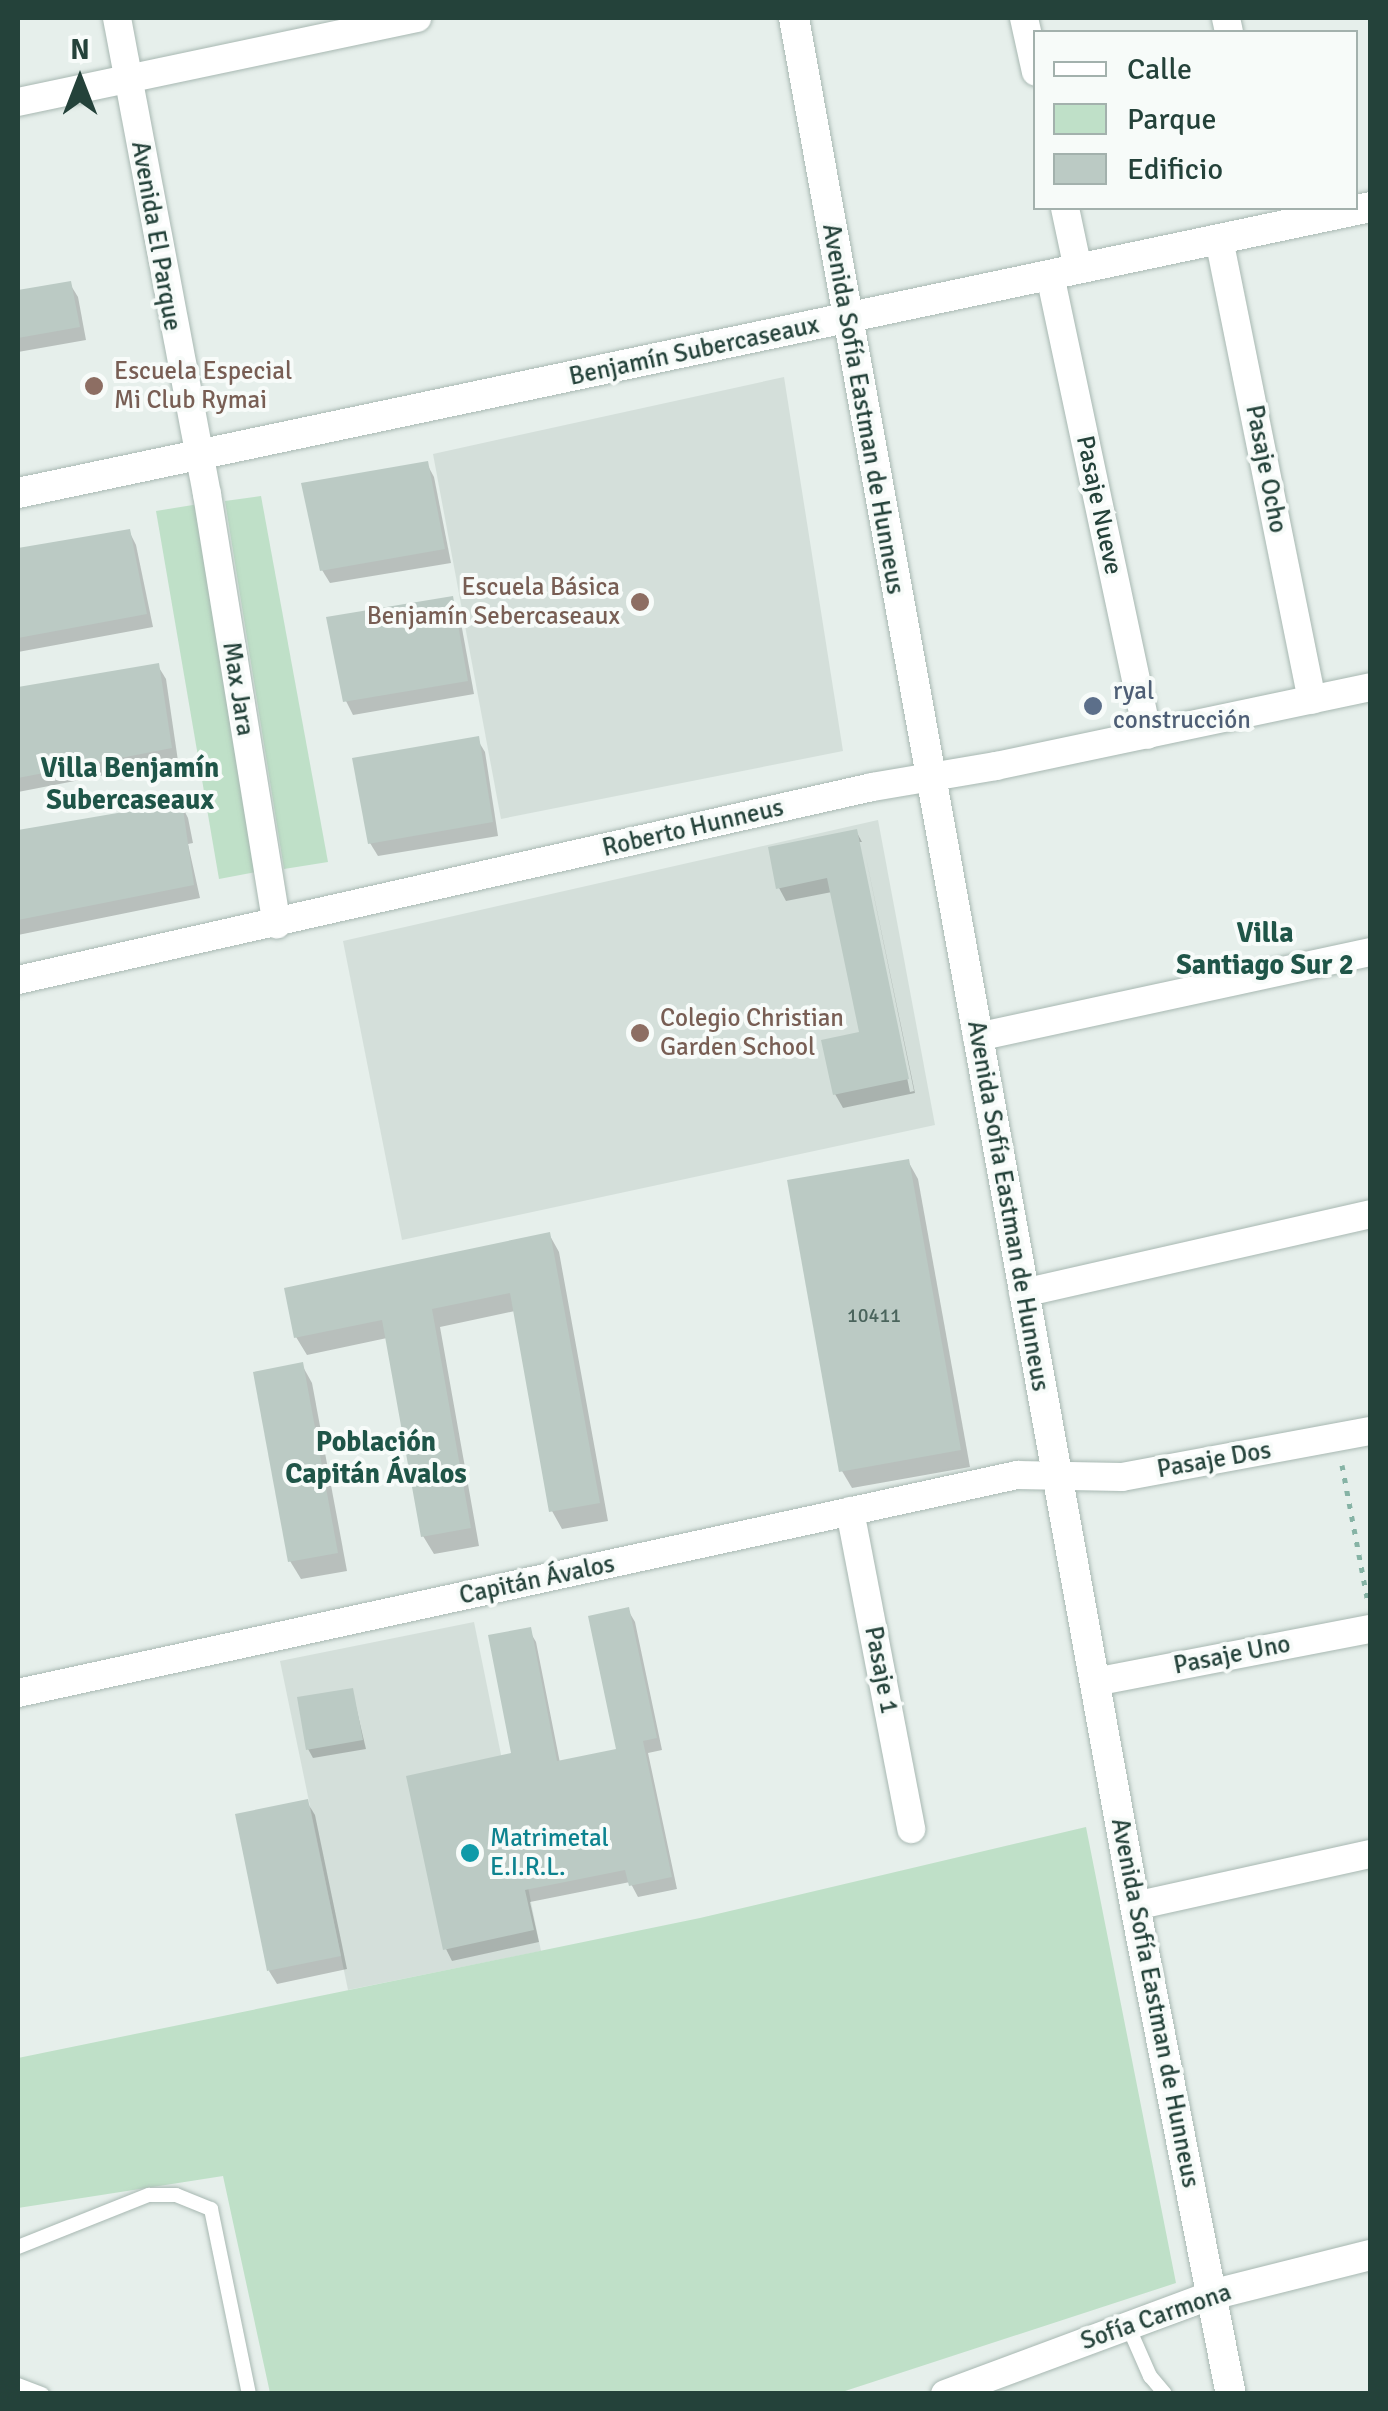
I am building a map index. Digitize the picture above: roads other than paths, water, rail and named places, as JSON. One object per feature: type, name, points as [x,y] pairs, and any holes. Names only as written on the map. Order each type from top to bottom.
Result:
[{"type":"street","name":"Avenida El Parque","points":[[118,18],[198,454]]},
{"type":"street","points":[[18,102],[416,18]]},
{"type":"street","name":"Avenida Sofía Eastman de Hunneus","points":[[794,18],[1094,1682],[1231,2394]]},
{"type":"street","points":[[1024,18],[1033,58]]},
{"type":"street","name":"Pasaje Nueve","points":[[1064,210],[1064,272],[1148,735]]},
{"type":"street","name":"Benjamín Subercaseaux","points":[[18,493],[1219,239],[1268,218],[1336,210]]},
{"type":"street","name":"Pasaje Ocho","points":[[1219,239],[1312,700]]},
{"type":"street","name":"Max Jara","points":[[198,454],[276,924]]},
{"type":"street","name":"Roberto Hunneus","points":[[18,980],[929,777],[1370,687]]},
{"type":"street","points":[[977,1037],[1370,952]]},
{"type":"street","points":[[1024,1293],[1370,1214]]},
{"type":"street","name":"Pasaje Dos","points":[[1056,1475],[1122,1477],[1370,1432]]},
{"type":"street","name":"Capitán Ávalos","points":[[18,1693],[1017,1475],[1056,1475]]},
{"type":"street","name":"Pasaje 1","points":[[850,1512],[911,1830]]},
{"type":"street","name":"Pasaje Uno","points":[[1094,1682],[1370,1628]]},
{"type":"street","points":[[1136,1906],[1370,1854]]},
{"type":"street","name":"Sofía Carmona","points":[[945,2394],[1211,2295],[1370,2255]]},
{"type":"lane","points":[[18,2247],[149,2195],[176,2195],[211,2209],[249,2394]]},
{"type":"lane","points":[[1128,2326],[1150,2376],[1165,2394]]},
{"type":"lane","points":[[18,2386],[42,2394]]},
{"type":"place","name":"Escuela Especial Mi Club Rymai","points":[[94,386]]},
{"type":"place","name":"Escuela Básica Benjamín Sebercaseaux","points":[[640,602]]},
{"type":"place","name":"ryal construcción","points":[[1093,706]]},
{"type":"place","name":"Colegio Christian Garden School","points":[[640,1033]]},
{"type":"place","name":"Matrimetal E.I.R.L.","points":[[470,1853]]},
{"type":"district","name":"Villa Benjamín Subercaseaux","points":[[130,784]]},
{"type":"district","name":"Villa Santiago Sur 2","points":[[1265,949]]},
{"type":"district","name":"Población Capitán Ávalos","points":[[376,1458]]}]
